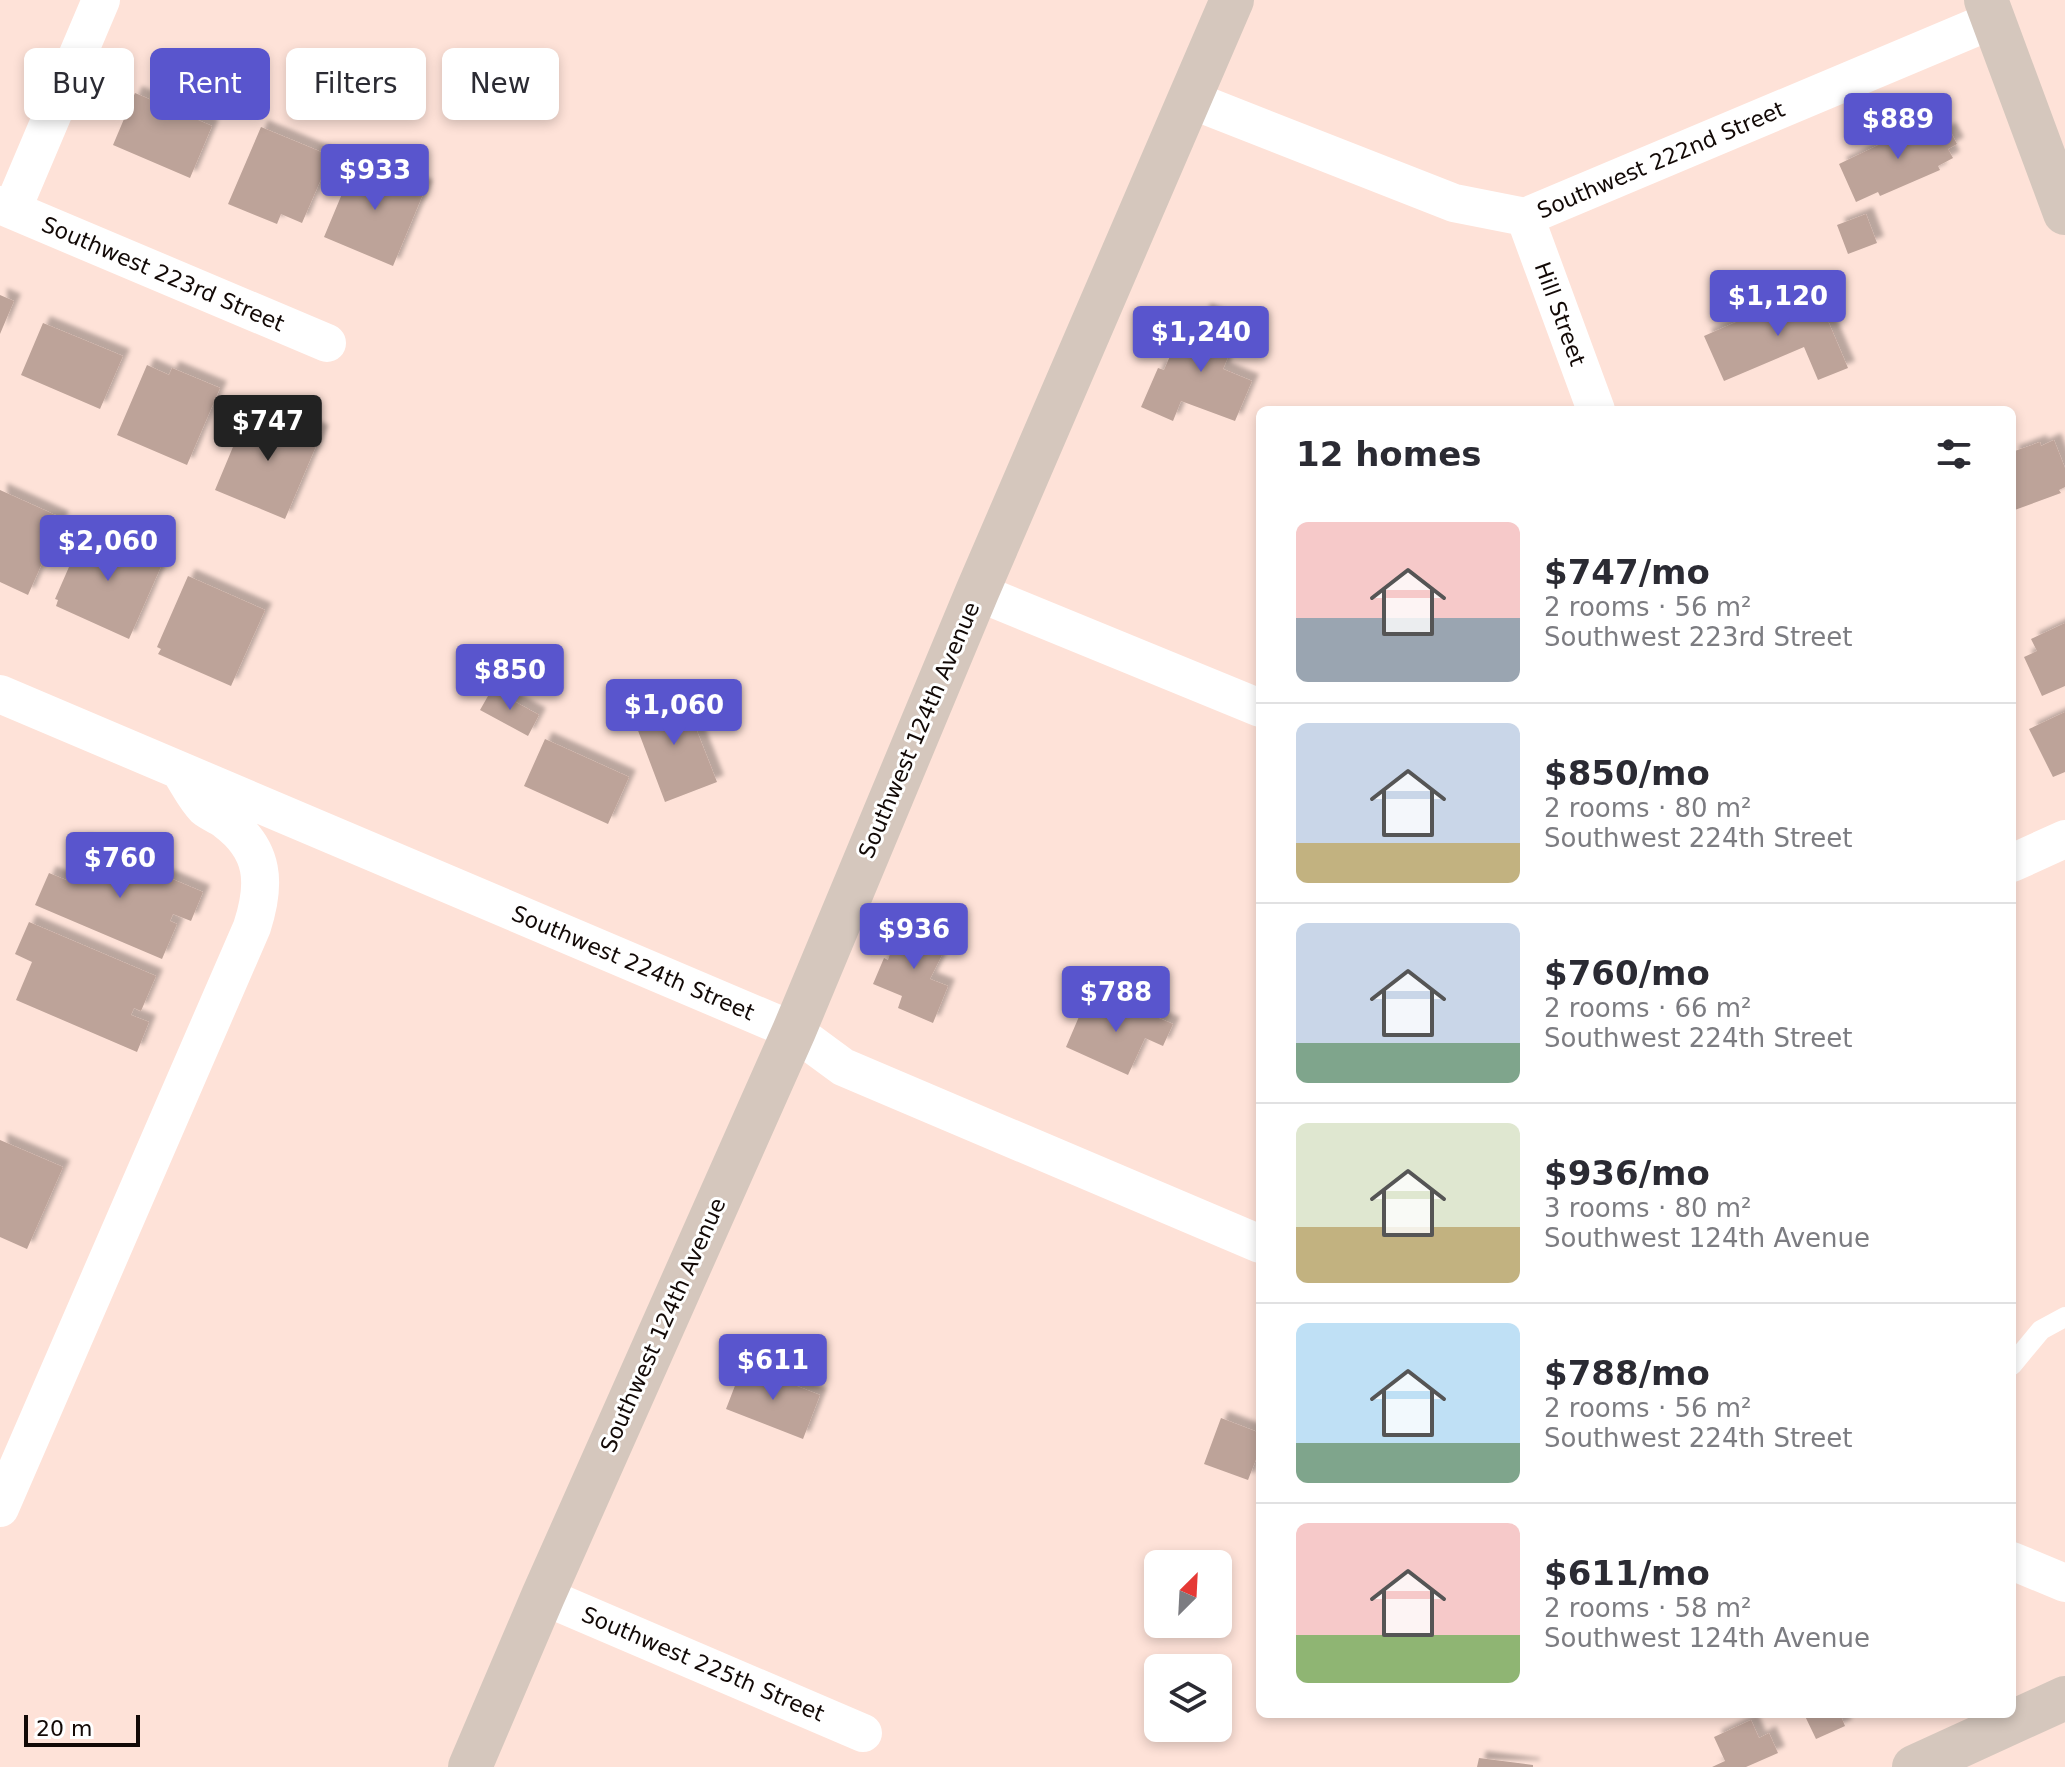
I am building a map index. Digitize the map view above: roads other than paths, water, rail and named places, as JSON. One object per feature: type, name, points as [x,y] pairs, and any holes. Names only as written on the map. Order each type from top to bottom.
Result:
[{"type":"street","points":[[6,207],[101,0]]},
{"type":"street","name":"Southwest 124th Avenue","points":[[470,1767],[794,1031],[977,592],[1232,0]]},
{"type":"street","points":[[1990,10],[2065,213]]},
{"type":"street","name":"Southwest 222nd Street","points":[[1189,99],[1454,203],[1525,217],[1990,10]]},
{"type":"street","name":"Southwest 223rd Street","points":[[6,207],[327,343]]},
{"type":"street","name":"Hill Street","points":[[1525,217],[1595,406]]},
{"type":"street","points":[[977,592],[1256,706]]},
{"type":"street","name":"Southwest 224th Street","points":[[0,694],[794,1031],[843,1067],[1256,1242]]},
{"type":"street","points":[[0,1508],[259,906],[258,861],[252,847],[224,819],[205,808],[179,769]]},
{"type":"street","points":[[2016,861],[2065,839]]},
{"type":"street","points":[[2016,1563],[2065,1583]]},
{"type":"street","name":"Southwest 225th Street","points":[[543,1596],[863,1733]]},
{"type":"street","points":[[1914,1767],[2065,1698]]},
{"type":"lane","points":[[2016,1360],[2041,1330],[2065,1317]]}]
